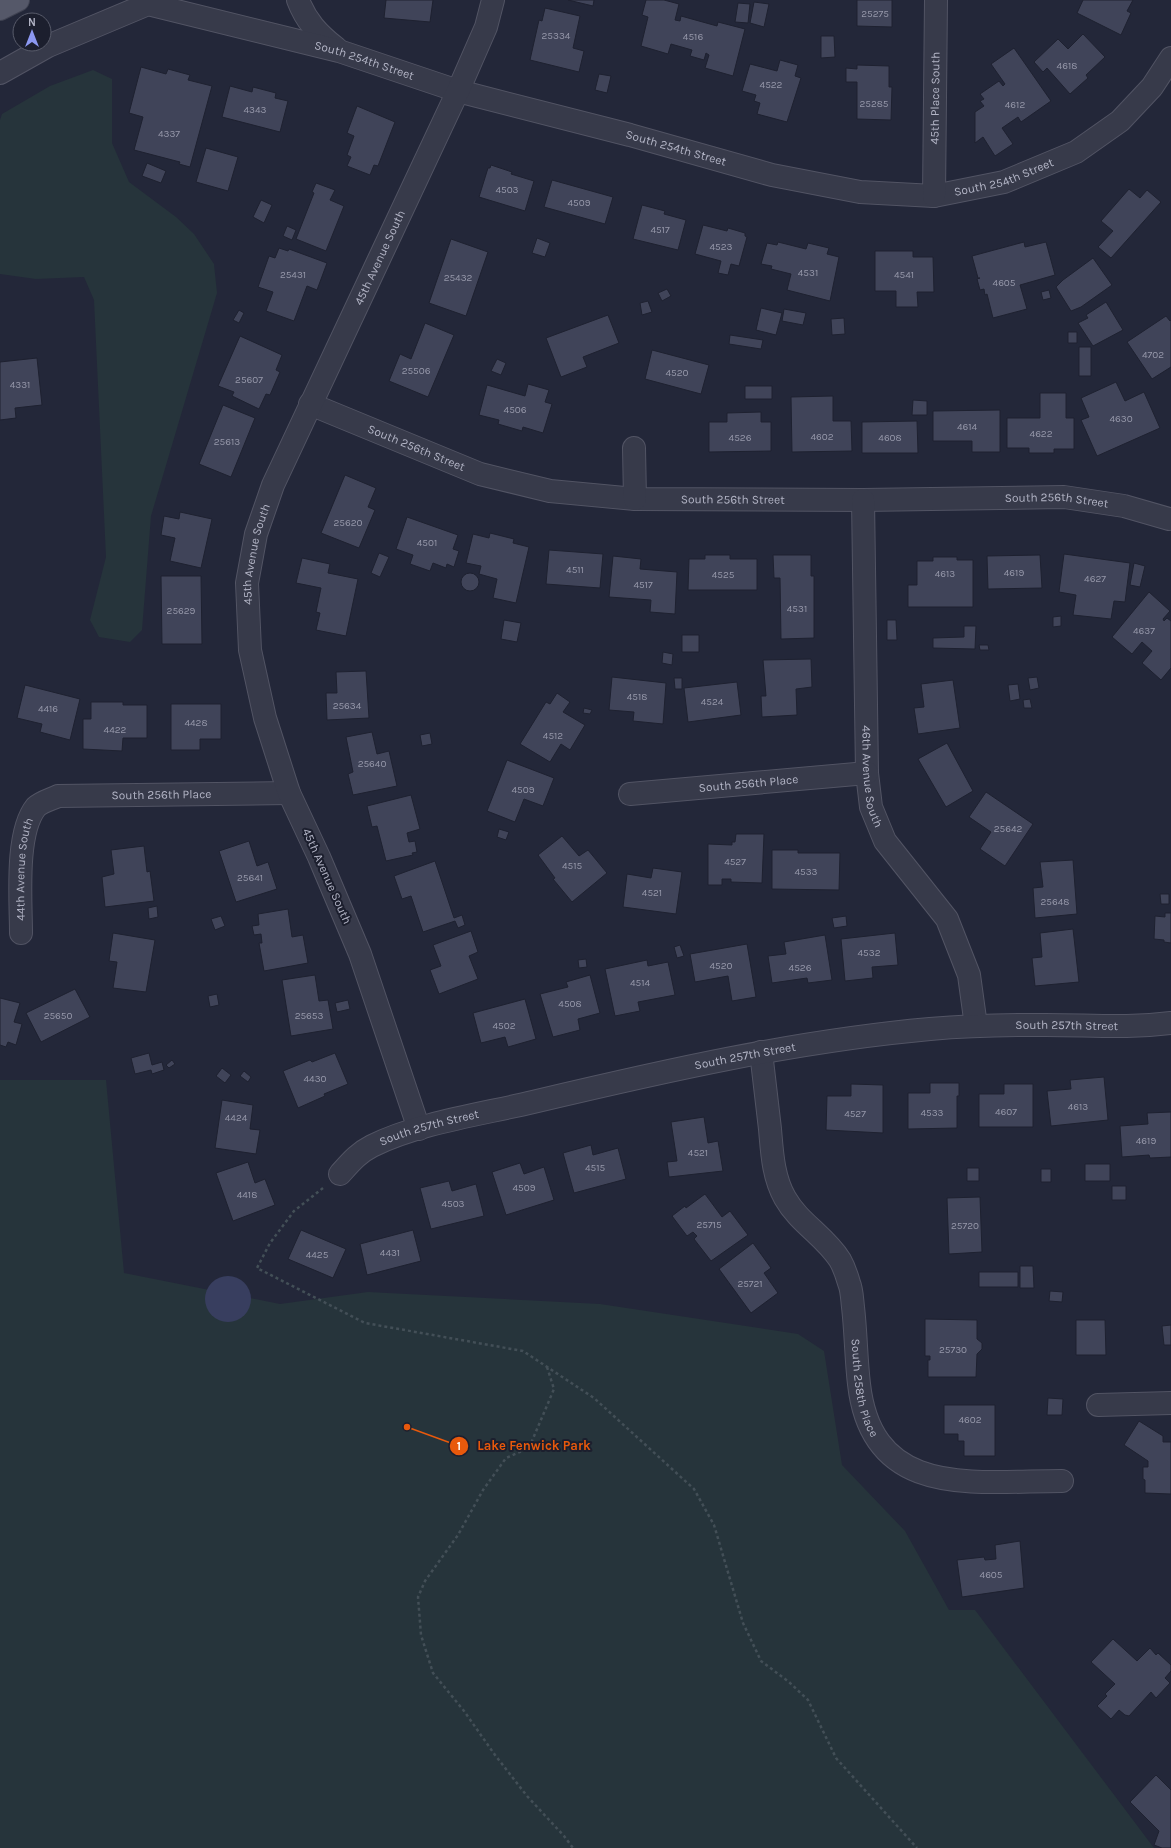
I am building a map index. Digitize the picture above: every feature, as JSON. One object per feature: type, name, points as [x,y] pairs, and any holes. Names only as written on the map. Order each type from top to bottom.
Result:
[{"type":"main road","points":[[0,9],[18,0]]},
{"type":"street","points":[[298,0],[304,16],[318,34],[339,51]]},
{"type":"street","name":"45th Avenue South","points":[[419,1129],[360,954],[319,857],[289,793],[265,718],[250,650],[247,583],[256,534],[273,485],[458,91],[486,27],[492,0]]},
{"type":"street","name":"45th Place South","points":[[934,196],[936,0]]},
{"type":"street","name":"South 254th Street","points":[[0,73],[48,46],[148,4],[339,51],[458,91],[630,135],[772,175],[860,192],[934,196],[1004,182],[1076,152],[1120,121],[1152,87],[1171,58]]},
{"type":"street","name":"South 256th Street","points":[[310,404],[480,474],[550,491],[635,499],[863,500],[1064,497],[1124,506],[1170,518]]},
{"type":"street","points":[[634,448],[635,499]]},
{"type":"street","name":"46th Avenue South","points":[[863,500],[867,773],[871,807],[885,841],[947,919],[969,975],[976,1026]]},
{"type":"street","name":"South 256th Place","points":[[630,794],[867,773]]},
{"type":"street","name":"South 256th Place","points":[[37,806],[58,796],[289,793]]},
{"type":"street","name":"44th Avenue South","points":[[21,933],[21,855],[27,827],[37,806]]},
{"type":"street","name":"South 257th Street","points":[[340,1174],[356,1155],[372,1146],[419,1129],[642,1076],[761,1052],[886,1034],[976,1026],[1034,1025],[1122,1027],[1171,1024]]},
{"type":"street","name":"South 258th Place","points":[[761,1052],[773,1162],[779,1186],[789,1205],[804,1224],[828,1245],[840,1260],[850,1285],[859,1386],[867,1422],[892,1457],[908,1467],[933,1477],[954,1481],[1062,1481]]},
{"type":"street","points":[[1098,1404],[1171,1403]]},
{"type":"path","points":[[340,1174],[294,1211],[270,1244],[257,1268],[365,1323],[523,1351],[594,1398],[694,1489],[714,1525],[743,1623],[761,1661],[789,1682],[808,1700],[836,1758],[917,1848]]},
{"type":"path","points":[[547,1367],[554,1389],[529,1448],[506,1458],[484,1490],[458,1535],[426,1581],[418,1597],[421,1635],[433,1673],[464,1711],[495,1755],[527,1796],[564,1836],[573,1848]]},
{"type":"shaded area","points":[[93,70],[112,79],[112,143],[129,182],[176,217],[194,234],[214,264],[217,293],[151,516],[142,630],[130,642],[99,637],[90,620],[106,557],[94,300],[84,277],[36,279],[0,274],[0,120],[2,114],[50,86]]},
{"type":"shaded area","points":[[0,1080],[106,1080],[124,1273],[280,1304],[368,1292],[600,1304],[798,1334],[824,1351],[842,1465],[905,1531],[949,1610],[975,1610],[1154,1848],[0,1848]]},
{"type":"water","points":[[228,1276],[241,1280],[247,1286],[251,1299],[247,1312],[241,1318],[228,1322],[215,1318],[209,1312],[205,1299],[209,1286],[215,1280]]},
{"type":"building","points":[[386,0],[433,0],[430,22],[384,18]]},
{"type":"building","points":[[568,0],[594,0],[593,6]]},
{"type":"building","points":[[646,0],[664,0],[679,4],[675,20],[680,21],[681,16],[717,26],[718,22],[745,29],[733,76],[705,68],[709,55],[706,53],[704,60],[690,56],[692,50],[671,44],[668,54],[641,46],[648,17],[642,15]]},
{"type":"building","points":[[857,0],[892,0],[892,27],[857,26]]},
{"type":"building","points":[[1083,0],[1133,0],[1127,11],[1131,13],[1121,35],[1077,13]]},
{"type":"building","points":[[754,2],[769,4],[764,27],[750,23]]},
{"type":"building","points":[[738,3],[750,4],[748,23],[735,22]]},
{"type":"building","points":[[545,8],[580,16],[573,48],[584,51],[579,72],[530,60],[539,20],[542,21]]},
{"type":"building","points":[[1083,34],[1105,57],[1086,75],[1088,78],[1070,94],[1047,68],[1043,72],[1034,62],[1058,39],[1068,49]]},
{"type":"building","points":[[821,36],[834,36],[835,57],[821,58]]},
{"type":"building","points":[[1014,48],[1051,101],[1021,122],[1018,117],[1002,128],[1013,144],[995,156],[983,137],[975,143],[975,112],[984,106],[980,101],[984,99],[980,94],[999,81],[1003,86],[1005,84],[991,64]]},
{"type":"building","points":[[780,60],[798,65],[795,76],[801,78],[787,122],[757,114],[760,103],[754,101],[756,95],[742,91],[750,64],[777,71]]},
{"type":"building","points":[[857,65],[889,66],[889,87],[892,87],[891,120],[857,119],[857,82],[846,82],[846,68],[857,69]]},
{"type":"building","points":[[141,67],[166,74],[168,69],[190,75],[188,80],[212,86],[190,167],[179,164],[180,162],[134,150],[143,117],[129,113]]},
{"type":"building","points":[[599,74],[611,76],[607,93],[595,90]]},
{"type":"building","points":[[230,86],[252,92],[253,87],[276,93],[275,98],[288,101],[280,132],[222,117]]},
{"type":"building","points":[[357,106],[395,122],[378,166],[374,165],[370,175],[347,166],[351,157],[347,155],[354,136],[347,133]]},
{"type":"building","points":[[206,148],[238,157],[228,191],[196,182]]},
{"type":"building","points":[[147,163],[166,171],[161,183],[142,176]]},
{"type":"building","points":[[491,165],[512,172],[511,174],[534,181],[525,211],[479,197],[488,168],[490,168]]},
{"type":"building","points":[[552,180],[613,197],[605,224],[544,207]]},
{"type":"building","points":[[316,183],[335,190],[330,200],[344,206],[326,251],[296,239],[314,193],[312,192]]},
{"type":"building","points":[[1129,189],[1140,198],[1147,190],[1161,202],[1111,258],[1098,247],[1113,231],[1101,221]]},
{"type":"building","points":[[261,200],[272,205],[264,223],[253,217]]},
{"type":"building","points":[[642,205],[665,211],[664,214],[686,220],[678,250],[633,239]]},
{"type":"building","points":[[703,225],[727,231],[728,228],[745,233],[745,236],[747,237],[739,266],[731,264],[728,275],[718,273],[721,261],[695,254]]},
{"type":"building","points":[[287,226],[296,230],[292,240],[283,236]]},
{"type":"building","points":[[537,238],[550,243],[545,257],[532,253]]},
{"type":"building","points":[[451,239],[488,252],[466,316],[429,303]]},
{"type":"building","points":[[778,242],[806,249],[808,243],[829,248],[827,254],[839,257],[830,301],[787,290],[791,274],[771,269],[772,266],[761,264],[767,243],[777,245]]},
{"type":"building","points":[[1024,242],[1025,247],[1046,242],[1055,275],[1020,285],[1027,309],[993,318],[987,294],[985,295],[984,289],[980,290],[977,279],[980,278],[978,278],[972,256]]},
{"type":"building","points":[[279,248],[288,251],[289,249],[327,263],[317,290],[307,286],[294,321],[266,311],[273,292],[258,287],[269,256],[275,258]]},
{"type":"building","points":[[875,251],[913,251],[913,257],[933,257],[934,292],[917,292],[918,307],[896,307],[896,291],[875,291]]},
{"type":"building","points":[[1093,258],[1112,285],[1081,307],[1071,311],[1056,287]]},
{"type":"building","points":[[667,289],[671,296],[662,301],[658,293]]},
{"type":"building","points":[[1049,290],[1051,298],[1043,300],[1041,292]]},
{"type":"building","points":[[648,301],[652,312],[642,315],[640,303]]},
{"type":"building","points":[[1106,302],[1123,330],[1093,346],[1078,323],[1088,318],[1086,315]]},
{"type":"building","points":[[761,308],[782,313],[776,335],[756,330]]},
{"type":"building","points":[[784,309],[806,313],[803,325],[782,321]]},
{"type":"building","points":[[239,310],[244,313],[239,323],[233,320]]},
{"type":"building","points":[[608,315],[619,343],[583,357],[587,367],[561,377],[546,338]]},
{"type":"building","points":[[1166,316],[1170,321],[1171,320],[1171,367],[1152,379],[1127,342]]},
{"type":"building","points":[[844,318],[845,334],[832,335],[831,319]]},
{"type":"building","points":[[425,323],[454,335],[428,397],[389,381],[400,354],[411,359]]},
{"type":"building","points":[[1068,332],[1077,332],[1077,343],[1068,343]]},
{"type":"building","points":[[730,335],[763,340],[761,349],[729,344]]},
{"type":"building","points":[[240,336],[282,355],[276,370],[280,372],[270,395],[266,394],[259,409],[232,396],[234,392],[218,386]]},
{"type":"building","points":[[1079,347],[1091,347],[1091,376],[1079,376]]},
{"type":"building","points":[[652,350],[709,365],[701,394],[645,379]]},
{"type":"building","points":[[37,358],[42,405],[15,408],[16,418],[0,420],[0,362]]},
{"type":"building","points":[[497,359],[506,363],[501,375],[491,371]]},
{"type":"building","points":[[1116,382],[1125,401],[1144,392],[1160,428],[1097,456],[1081,420],[1089,417],[1081,398]]},
{"type":"building","points":[[528,384],[549,390],[545,402],[552,404],[543,433],[523,427],[522,431],[498,424],[499,420],[479,415],[487,385],[525,396]]},
{"type":"building","points":[[745,386],[772,386],[772,399],[745,399]]},
{"type":"building","points":[[1040,393],[1066,393],[1066,418],[1074,418],[1074,449],[1054,449],[1054,453],[1029,453],[1029,448],[1007,448],[1007,418],[1040,418]]},
{"type":"building","points":[[833,396],[833,421],[851,421],[852,451],[792,452],[791,397]]},
{"type":"building","points":[[913,400],[927,401],[927,415],[912,415]]},
{"type":"building","points":[[223,405],[255,418],[231,477],[199,464]]},
{"type":"building","points":[[1000,410],[1000,452],[972,452],[972,441],[933,441],[933,411]]},
{"type":"building","points":[[761,412],[761,422],[771,422],[771,451],[709,452],[709,422],[727,422],[727,413]]},
{"type":"building","points":[[917,421],[918,453],[862,453],[862,422]]},
{"type":"building","points":[[345,475],[376,488],[368,507],[375,510],[359,548],[321,533]]},
{"type":"building","points":[[180,512],[212,519],[201,568],[170,561],[175,538],[161,535],[164,516],[179,519]]},
{"type":"building","points":[[407,517],[458,535],[453,549],[459,551],[454,567],[447,564],[446,568],[433,563],[430,571],[410,564],[413,555],[396,549]]},
{"type":"building","points":[[490,533],[514,539],[513,543],[529,547],[516,603],[493,598],[497,579],[479,574],[481,566],[466,563],[473,534],[489,538]]},
{"type":"building","points":[[549,550],[603,554],[600,588],[546,584]]},
{"type":"building","points":[[379,553],[389,557],[380,577],[371,573]]},
{"type":"building","points":[[1064,554],[1130,563],[1125,602],[1114,601],[1111,619],[1073,615],[1076,595],[1059,592]]},
{"type":"building","points":[[705,555],[730,555],[730,559],[757,559],[757,590],[688,590],[689,559],[705,559]]},
{"type":"building","points":[[773,555],[811,555],[811,576],[814,576],[814,638],[781,639],[780,578],[774,578]]},
{"type":"building","points":[[1040,555],[1042,588],[988,589],[987,556]]},
{"type":"building","points":[[613,556],[641,559],[640,569],[677,572],[675,614],[650,612],[651,600],[609,597]]},
{"type":"building","points":[[933,557],[957,557],[957,560],[973,560],[973,607],[908,607],[908,585],[917,585],[917,561],[933,561]]},
{"type":"building","points":[[302,558],[330,564],[328,573],[358,579],[346,636],[316,630],[320,613],[316,612],[321,588],[296,583]]},
{"type":"building","points":[[1134,563],[1145,566],[1140,587],[1130,585]]},
{"type":"building","points":[[470,573],[476,576],[479,582],[476,588],[470,591],[464,588],[461,582],[464,576]]},
{"type":"building","points":[[161,576],[201,576],[202,644],[162,644]]},
{"type":"building","points":[[1149,592],[1170,611],[1163,619],[1164,621],[1167,618],[1171,621],[1171,668],[1161,680],[1142,663],[1152,651],[1142,642],[1132,654],[1112,637]]},
{"type":"building","points":[[1061,616],[1061,626],[1053,627],[1053,617]]},
{"type":"building","points":[[504,620],[521,623],[517,642],[501,639]]},
{"type":"building","points":[[887,620],[896,620],[897,640],[887,640]]},
{"type":"building","points":[[964,626],[976,626],[975,649],[933,648],[933,638],[964,637]]},
{"type":"building","points":[[682,635],[699,635],[699,652],[682,652]]},
{"type":"building","points":[[979,645],[988,645],[989,650],[980,650]]},
{"type":"building","points":[[663,652],[673,654],[672,665],[662,663]]},
{"type":"building","points":[[811,659],[812,687],[796,689],[797,715],[762,717],[761,696],[766,696],[763,660]]},
{"type":"building","points":[[366,671],[369,718],[327,720],[326,693],[337,693],[336,672]]},
{"type":"building","points":[[612,677],[666,683],[663,724],[633,721],[634,712],[609,710]]},
{"type":"building","points":[[1037,677],[1039,688],[1030,690],[1028,678]]},
{"type":"building","points":[[674,678],[682,678],[682,689],[675,689]]},
{"type":"building","points":[[953,680],[960,728],[918,734],[914,708],[924,707],[921,684]]},
{"type":"building","points":[[737,682],[741,715],[688,722],[684,688]]},
{"type":"building","points":[[1018,684],[1020,699],[1010,701],[1008,685]]},
{"type":"building","points":[[25,685],[80,699],[70,740],[40,732],[42,724],[17,718]]},
{"type":"building","points":[[557,693],[570,702],[563,712],[585,725],[570,750],[561,744],[550,762],[520,744],[546,702],[550,704]]},
{"type":"building","points":[[1030,699],[1032,708],[1024,708],[1023,700]]},
{"type":"building","points":[[91,702],[123,702],[123,705],[147,705],[147,738],[123,738],[122,751],[83,749],[83,719],[91,719]]},
{"type":"building","points":[[171,704],[221,704],[221,739],[200,739],[200,750],[171,750]]},
{"type":"building","points":[[584,708],[592,710],[590,714],[583,713]]},
{"type":"building","points":[[372,732],[377,754],[389,751],[397,786],[353,795],[348,774],[353,772],[346,737]]},
{"type":"building","points":[[430,733],[432,744],[422,746],[420,735]]},
{"type":"building","points":[[947,743],[973,791],[946,807],[918,759]]},
{"type":"building","points":[[507,760],[554,778],[543,806],[524,799],[515,822],[487,811]]},
{"type":"building","points":[[986,792],[1033,824],[1005,866],[980,849],[991,832],[969,817]]},
{"type":"building","points":[[411,795],[420,829],[407,833],[409,842],[415,841],[417,852],[412,853],[413,855],[386,861],[377,826],[372,827],[367,806]]},
{"type":"building","points":[[499,829],[509,832],[506,840],[497,837]]},
{"type":"building","points":[[736,834],[764,834],[762,883],[731,882],[731,879],[722,879],[722,885],[708,885],[708,844],[732,845],[732,842],[735,842]]},
{"type":"building","points":[[562,836],[579,856],[588,850],[607,873],[572,902],[553,879],[555,878],[538,855]]},
{"type":"building","points":[[249,841],[257,866],[268,862],[277,889],[236,902],[219,851]]},
{"type":"building","points":[[144,846],[147,872],[150,871],[154,901],[105,907],[102,877],[114,874],[111,850]]},
{"type":"building","points":[[772,850],[798,850],[798,853],[840,853],[839,890],[772,889]]},
{"type":"building","points":[[1073,860],[1077,914],[1035,918],[1033,888],[1043,887],[1040,862]]},
{"type":"building","points":[[435,861],[454,918],[462,915],[465,925],[458,928],[455,921],[423,932],[411,896],[402,899],[394,876]]},
{"type":"building","points":[[653,868],[682,872],[676,914],[623,907],[627,874],[651,878]]},
{"type":"building","points":[[1160,894],[1169,894],[1169,904],[1161,904]]},
{"type":"building","points":[[157,906],[158,917],[149,919],[148,908]]},
{"type":"building","points":[[288,909],[292,937],[303,935],[308,963],[264,971],[259,943],[262,943],[261,934],[254,935],[252,926],[259,925],[258,914]]},
{"type":"building","points":[[1165,913],[1171,913],[1171,943],[1164,942],[1164,940],[1154,939],[1155,916],[1165,917]]},
{"type":"building","points":[[221,916],[225,926],[215,930],[211,919]]},
{"type":"building","points":[[846,916],[847,926],[834,928],[832,918]]},
{"type":"building","points":[[1073,929],[1079,982],[1035,986],[1032,958],[1042,957],[1040,933]]},
{"type":"building","points":[[471,931],[478,952],[469,956],[478,979],[439,994],[430,970],[441,966],[433,945]]},
{"type":"building","points":[[113,933],[155,940],[146,992],[113,988],[117,962],[109,961]]},
{"type":"building","points":[[895,933],[898,965],[872,967],[873,978],[845,981],[841,939]]},
{"type":"building","points":[[825,935],[832,980],[808,983],[807,978],[772,983],[768,956],[786,954],[784,942]]},
{"type":"building","points":[[747,944],[756,997],[732,1001],[728,976],[695,982],[690,954]]},
{"type":"building","points":[[680,945],[684,956],[677,958],[674,947]]},
{"type":"building","points":[[586,959],[587,967],[579,968],[578,960]]},
{"type":"building","points":[[647,960],[648,966],[668,962],[675,995],[638,1002],[640,1011],[615,1016],[605,969]]},
{"type":"building","points":[[315,975],[319,1001],[328,1000],[333,1029],[291,1036],[282,980]]},
{"type":"building","points":[[590,975],[600,1013],[578,1019],[580,1030],[553,1037],[540,994],[568,987],[566,982]]},
{"type":"building","points":[[75,989],[90,1017],[41,1042],[26,1013]]},
{"type":"building","points":[[217,994],[219,1005],[210,1007],[208,996]]},
{"type":"building","points":[[0,998],[20,1003],[14,1022],[22,1024],[16,1045],[8,1042],[6,1047],[0,1045]]},
{"type":"building","points":[[525,999],[536,1039],[508,1047],[505,1037],[481,1043],[473,1013]]},
{"type":"building","points":[[348,1000],[350,1009],[337,1012],[335,1003]]},
{"type":"building","points":[[149,1053],[152,1065],[162,1062],[164,1070],[152,1074],[151,1070],[135,1074],[131,1058]]},
{"type":"building","points":[[335,1053],[348,1084],[324,1094],[325,1096],[298,1108],[283,1071],[310,1060],[312,1062]]},
{"type":"building","points":[[172,1060],[175,1064],[169,1068],[166,1065]]},
{"type":"building","points":[[222,1068],[231,1075],[225,1083],[216,1076]]},
{"type":"building","points":[[244,1071],[251,1077],[248,1082],[240,1076]]},
{"type":"building","points":[[1104,1077],[1108,1120],[1051,1126],[1047,1091],[1071,1089],[1070,1080]]},
{"type":"building","points":[[930,1083],[959,1083],[959,1096],[957,1096],[957,1128],[908,1129],[908,1093],[930,1093]]},
{"type":"building","points":[[851,1084],[883,1085],[883,1133],[826,1130],[827,1096],[851,1096]]},
{"type":"building","points":[[1004,1084],[1033,1084],[1033,1127],[979,1127],[979,1094],[1004,1094]]},
{"type":"building","points":[[222,1100],[253,1105],[250,1129],[260,1130],[256,1154],[215,1148]]},
{"type":"building","points":[[1171,1112],[1171,1157],[1150,1158],[1149,1155],[1122,1157],[1120,1126],[1148,1124],[1147,1113]]},
{"type":"building","points":[[704,1117],[708,1143],[718,1141],[723,1171],[669,1177],[667,1162],[677,1161],[671,1122]]},
{"type":"building","points":[[591,1145],[593,1155],[618,1148],[626,1179],[574,1193],[563,1153]]},
{"type":"building","points":[[248,1162],[255,1183],[265,1179],[275,1205],[233,1221],[216,1173]]},
{"type":"building","points":[[520,1163],[524,1174],[544,1167],[554,1200],[506,1215],[492,1172]]},
{"type":"building","points":[[1085,1164],[1110,1164],[1110,1181],[1085,1181]]},
{"type":"building","points":[[967,1168],[979,1168],[979,1181],[967,1181]]},
{"type":"building","points":[[1041,1169],[1051,1169],[1051,1182],[1041,1182]]},
{"type":"building","points":[[449,1181],[452,1191],[476,1184],[484,1216],[431,1229],[420,1188]]},
{"type":"building","points":[[1112,1186],[1126,1186],[1126,1200],[1112,1200]]},
{"type":"building","points":[[705,1194],[722,1217],[730,1211],[748,1235],[711,1261],[694,1239],[697,1236],[693,1232],[687,1236],[672,1216]]},
{"type":"building","points":[[980,1197],[982,1252],[949,1254],[947,1198]]},
{"type":"building","points":[[301,1230],[346,1249],[333,1278],[288,1259]]},
{"type":"building","points":[[413,1230],[421,1261],[367,1275],[360,1244]]},
{"type":"building","points":[[753,1243],[771,1268],[764,1273],[778,1293],[751,1313],[719,1269]]},
{"type":"building","points":[[1020,1266],[1033,1266],[1034,1288],[1020,1288]]},
{"type":"building","points":[[979,1272],[1018,1272],[1018,1287],[979,1287]]},
{"type":"building","points":[[1050,1291],[1063,1292],[1062,1302],[1049,1301]]},
{"type":"building","points":[[925,1319],[977,1320],[977,1339],[982,1343],[982,1349],[977,1354],[976,1377],[928,1377],[928,1360],[930,1360],[930,1356],[925,1356]]},
{"type":"building","points":[[1076,1320],[1105,1320],[1106,1355],[1076,1355]]},
{"type":"building","points":[[1171,1325],[1171,1345],[1164,1345],[1162,1326]]},
{"type":"building","points":[[1048,1398],[1063,1399],[1062,1415],[1047,1415]]},
{"type":"building","points":[[944,1405],[995,1405],[995,1456],[964,1456],[964,1441],[958,1441],[958,1434],[944,1434]]},
{"type":"building","points":[[1139,1421],[1163,1436],[1163,1442],[1171,1442],[1171,1494],[1145,1493],[1143,1467],[1148,1467],[1148,1461],[1124,1445]]},
{"type":"building","points":[[1020,1541],[1024,1588],[962,1597],[957,1560],[984,1557],[985,1560],[996,1559],[995,1545]]},
{"type":"building","points":[[1113,1639],[1137,1661],[1150,1648],[1156,1655],[1158,1653],[1171,1665],[1171,1671],[1165,1678],[1170,1683],[1156,1698],[1151,1692],[1129,1716],[1125,1715],[1119,1710],[1111,1719],[1097,1706],[1107,1696],[1105,1694],[1115,1684],[1091,1662]]},
{"type":"building","points":[[1156,1775],[1171,1790],[1171,1848],[1162,1848],[1154,1845],[1159,1831],[1130,1802]]},
{"type":"place","name":"Lake Fenwick Park","points":[[407,1427]]}]
